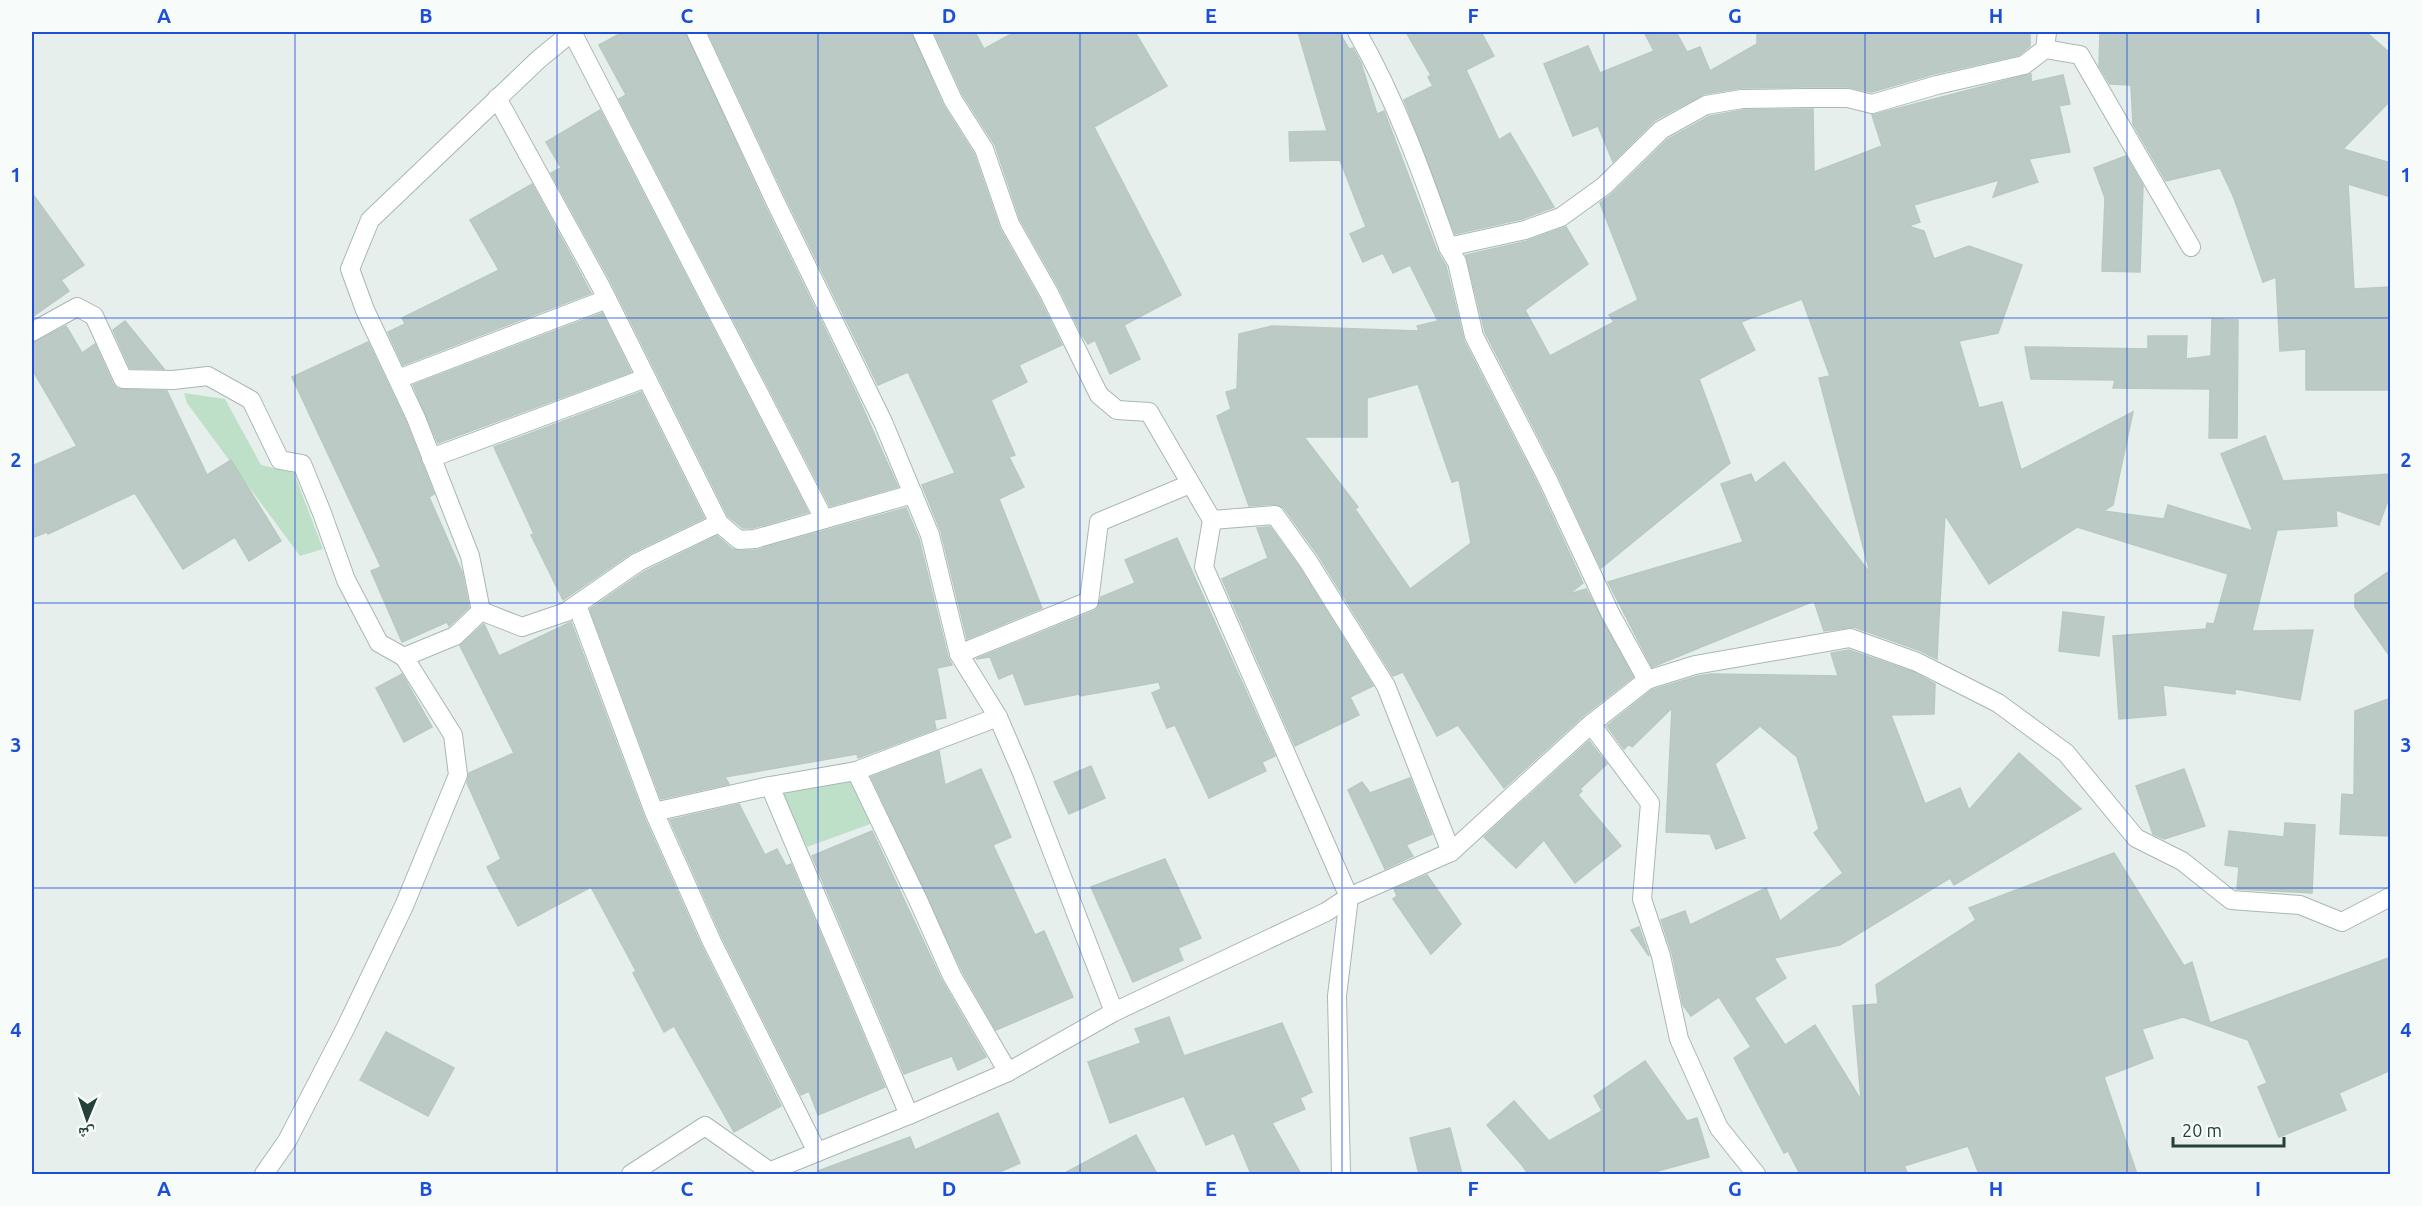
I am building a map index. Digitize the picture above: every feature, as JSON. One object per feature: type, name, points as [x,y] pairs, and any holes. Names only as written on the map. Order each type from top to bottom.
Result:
[{"type":"street","points":[[481,611],[470,556],[432,458],[365,310],[350,269],[370,220],[497,98],[572,32],[824,519]]},
{"type":"street","points":[[696,32],[774,199],[883,422],[930,535],[959,654],[998,717],[1022,773],[1114,1012]]},
{"type":"street","points":[[922,32],[953,100],[984,149],[1010,224],[1049,293],[1099,395],[1118,410],[1149,412],[1212,520],[1204,567],[1349,897],[1337,996],[1341,1174]]},
{"type":"street","points":[[1358,32],[1410,140],[1448,247],[1457,262],[1474,336],[1548,480],[1610,614],[1647,680]]},
{"type":"street","points":[[1448,247],[1525,230],[1561,218],[1604,186],[1661,130],[1706,105],[1742,99],[1807,98],[1848,98],[1872,104],[1947,82],[2024,65],[2046,40],[2080,55],[2191,247]]},
{"type":"street","points":[[497,98],[607,299],[719,523],[739,540],[755,539],[913,494]]},
{"type":"street","points":[[398,379],[607,299]]},
{"type":"street","points":[[32,332],[77,308],[94,316],[123,379],[173,381],[208,376],[251,400],[280,460],[302,464],[346,580],[380,643],[404,657],[453,735],[458,775],[404,906],[346,1027],[287,1141],[264,1174]]},
{"type":"street","points":[[432,458],[646,378]]},
{"type":"street","points":[[959,654],[1089,601],[1099,522],[1190,484]]},
{"type":"street","points":[[1212,520],[1275,515],[1308,561],[1386,686],[1451,852]]},
{"type":"street","points":[[481,611],[522,627],[566,612],[607,581],[638,562],[719,523]]},
{"type":"street","points":[[577,605],[654,812],[712,942],[816,1152]]},
{"type":"street","points":[[404,657],[455,636],[481,611]]},
{"type":"street","points":[[631,1174],[705,1126],[768,1173],[1008,1072],[1114,1012],[1326,912],[1349,897],[1451,852],[1591,724],[1647,680],[1695,665],[1850,638],[1917,662],[1998,703],[2066,753],[2136,838],[2182,861],[2231,900],[2300,905],[2342,922],[2391,897]]},
{"type":"street","points":[[654,812],[770,786],[856,771],[998,717]]},
{"type":"street","points":[[1591,724],[1650,803],[1642,899],[1660,956],[1679,1040],[1719,1128],[1756,1174]]},
{"type":"street","points":[[856,771],[918,900],[951,976],[1008,1072]]},
{"type":"street","points":[[770,786],[909,1115]]},
{"type":"green space","points":[[184,393],[225,399],[261,465],[294,473],[323,549],[300,556],[187,403]]},
{"type":"green space","points":[[854,780],[873,823],[807,847],[782,793]]},
{"type":"building","points":[[623,32],[685,32],[764,204],[857,395],[898,487],[830,506],[619,99],[626,95],[599,45]]},
{"type":"building","points":[[708,32],[911,32],[943,105],[974,154],[1000,229],[1039,298],[1062,345],[1019,365],[1027,382],[991,400],[1015,455],[1009,457],[1024,487],[999,499],[1042,608],[967,639],[941,532],[922,485],[955,473],[908,372],[878,385],[784,194]]},
{"type":"building","points":[[934,32],[975,32],[984,49],[1015,32],[1135,32],[1167,86],[1094,127],[1181,295],[1124,325],[1140,359],[1110,374],[1095,340],[1088,344],[1082,335],[1059,288],[1020,219],[995,145],[963,95]]},
{"type":"building","points":[[1298,32],[1339,32],[1349,49],[1353,48],[1361,63],[1377,114],[1384,111],[1437,251],[1446,266],[1464,341],[1538,485],[1583,583],[1569,594],[1586,589],[1633,677],[1583,716],[1504,788],[1458,725],[1437,736],[1403,672],[1393,676],[1318,555],[1284,508],[1275,504],[1249,506],[1217,416],[1231,409],[1226,392],[1237,389],[1239,334],[1272,326],[1419,331],[1417,326],[1438,321],[1410,265],[1393,273],[1383,253],[1363,262],[1350,234],[1366,227],[1340,160],[1290,161],[1289,132],[1327,131]],"holes":[[[1418,384],[1452,482],[1459,480],[1471,543],[1410,589],[1355,509],[1358,507],[1304,437],[1367,437],[1367,398]]]},
{"type":"building","points":[[1406,32],[1481,32],[1494,56],[1466,70],[1499,140],[1510,133],[1554,207],[1522,219],[1455,234],[1404,100],[1433,86],[1428,77],[1431,75]]},
{"type":"building","points":[[1644,32],[1676,32],[1687,52],[1700,47],[1710,71],[1757,44],[1757,32],[2030,32],[2030,46],[2019,55],[1934,74],[1872,92],[1848,87],[1807,87],[1742,88],[1704,94],[1655,120],[1613,162],[1598,126],[1573,136],[1544,64],[1588,46],[1600,73],[1654,51]]},
{"type":"building","points":[[2100,32],[2366,32],[2391,54],[2391,100],[2343,149],[2391,163],[2391,197],[2348,184],[2354,289],[2390,287],[2391,390],[2306,390],[2306,349],[2280,351],[2276,277],[2263,282],[2234,198],[2220,168],[2166,181],[2133,124],[2131,85],[2110,84],[2099,66]]},
{"type":"building","points":[[2031,74],[2031,82],[2063,75],[2070,104],[2059,106],[2070,152],[2029,159],[2038,182],[1993,197],[1999,180],[1914,205],[1920,222],[1908,226],[1924,231],[1934,259],[1969,246],[2022,265],[1998,333],[1959,341],[1979,408],[2002,402],[2021,470],[2133,412],[2113,505],[2103,511],[2164,519],[2168,505],[2253,531],[2221,454],[2265,436],[2283,481],[2391,474],[2391,492],[2379,525],[2336,510],[2337,526],[2277,530],[2252,631],[2313,630],[2300,700],[2235,689],[2235,694],[2163,685],[2166,715],[2119,719],[2113,636],[2206,629],[2207,623],[2214,624],[2228,574],[2077,527],[1989,584],[1945,515],[1938,636],[1935,638],[1938,638],[1937,659],[1854,627],[1824,631],[1814,601],[1652,667],[1608,582],[1743,542],[1721,484],[1751,474],[1755,483],[1784,462],[1870,573],[1819,378],[1830,376],[1802,299],[1741,322],[1755,350],[1699,379],[1730,463],[1601,568],[1558,475],[1485,332],[1466,255],[1527,241],[1566,227],[1588,264],[1525,310],[1550,356],[1614,322],[1609,315],[1638,300],[1600,203],[1668,139],[1710,116],[1743,110],[1813,109],[1814,172],[1882,146],[1872,115]]},
{"type":"building","points":[[600,110],[808,512],[753,528],[743,528],[728,516],[610,280],[551,173],[561,168],[546,142]]},
{"type":"building","points":[[2126,156],[2143,186],[2140,272],[2102,271],[2105,198],[2094,168]]},
{"type":"building","points":[[532,184],[591,293],[403,365],[388,332],[405,324],[402,318],[499,270],[470,220]]},
{"type":"building","points":[[32,193],[84,265],[61,280],[69,291],[32,317]]},
{"type":"building","points":[[602,313],[631,372],[438,443],[413,385]]},
{"type":"building","points":[[2212,319],[2238,320],[2237,438],[2209,438],[2210,389],[2113,388],[2115,380],[2031,379],[2025,347],[2148,349],[2148,336],[2187,336],[2186,359],[2211,356]]},
{"type":"building","points":[[125,321],[164,369],[130,368],[113,330]]},
{"type":"building","points":[[66,326],[82,353],[95,344],[117,389],[167,391],[207,475],[231,460],[281,541],[249,561],[235,537],[183,569],[135,493],[48,534],[47,532],[32,538],[32,466],[77,446],[32,369],[32,343]]},
{"type":"building","points":[[368,342],[406,422],[434,494],[429,497],[462,572],[469,607],[449,626],[447,622],[402,642],[371,571],[381,567],[292,377]]},
{"type":"building","points":[[641,392],[704,518],[633,552],[563,600],[531,535],[534,534],[494,447]]},
{"type":"building","points":[[906,508],[919,539],[948,657],[952,665],[937,668],[946,718],[934,720],[936,729],[858,758],[857,754],[725,777],[729,784],[661,799],[590,609],[644,572],[717,536],[732,549],[756,550]]},
{"type":"building","points":[[1270,527],[1299,567],[1373,686],[1350,697],[1359,715],[1295,746],[1222,579],[1268,558],[1257,528]]},
{"type":"building","points":[[1177,538],[1275,756],[1262,762],[1266,771],[1209,798],[1175,725],[1167,728],[1152,693],[1161,689],[1159,682],[1025,705],[1013,673],[999,679],[990,657],[976,659],[1094,611],[1101,597],[1135,583],[1125,560]]},
{"type":"building","points":[[2391,570],[2391,658],[2355,607],[2355,595]]},
{"type":"building","points":[[2063,612],[2104,617],[2099,656],[2059,651]]},
{"type":"building","points":[[571,622],[644,817],[702,947],[781,1106],[734,1132],[674,1026],[664,1032],[633,973],[636,971],[591,887],[518,926],[487,867],[501,859],[467,783],[469,773],[514,753],[460,646],[484,624],[499,656]]},
{"type":"building","points":[[1849,650],[1913,672],[1935,684],[1934,714],[1891,715],[1925,804],[1960,788],[1969,810],[2019,753],[2081,809],[1954,885],[1950,878],[1840,945],[1774,958],[1786,978],[1754,998],[1785,1045],[1815,1025],[1861,1100],[1853,1006],[1878,1004],[1876,985],[1976,920],[1969,908],[2114,853],[2184,966],[2192,962],[2210,1023],[2391,957],[2391,1070],[2339,1093],[2346,1110],[2279,1137],[2258,1087],[2267,1083],[2248,1040],[2183,1017],[2142,1029],[2153,1058],[2104,1077],[2137,1174],[1979,1174],[1968,1146],[1904,1166],[1908,1174],[1800,1174],[1788,1151],[1784,1153],[1734,1058],[1751,1047],[1719,997],[1691,1016],[1683,1005],[1672,953],[1661,920],[1685,911],[1690,925],[1766,888],[1780,921],[1843,873],[1814,833],[1819,829],[1797,757],[1760,726],[1715,764],[1745,838],[1716,849],[1710,834],[1666,832],[1672,708],[1632,747],[1629,744],[1624,749],[1607,726],[1652,690],[1698,676],[1711,674],[1838,676],[1831,653]]},
{"type":"building","points":[[402,674],[432,727],[404,742],[376,688]]},
{"type":"building","points":[[2391,698],[2391,836],[2340,834],[2342,794],[2354,795],[2355,711]]},
{"type":"building","points":[[1589,741],[1607,764],[1580,789],[1582,791],[1578,795],[1621,846],[1575,883],[1544,840],[1516,868],[1484,837]]},
{"type":"building","points":[[939,751],[945,785],[981,769],[1011,837],[993,845],[1035,935],[1044,931],[1073,997],[996,1030],[962,971],[871,777]]},
{"type":"building","points":[[1091,766],[1105,798],[1069,814],[1054,782]]},
{"type":"building","points":[[2184,769],[2205,826],[2164,839],[2153,834],[2136,786]]},
{"type":"building","points":[[1410,778],[1432,834],[1406,845],[1413,856],[1385,869],[1348,790],[1362,782],[1370,793]]},
{"type":"building","points":[[739,804],[765,855],[777,849],[786,866],[791,864],[885,1087],[818,1115],[809,1091],[801,1095],[722,937],[670,820]]},
{"type":"building","points":[[2285,823],[2315,825],[2312,893],[2237,889],[2239,867],[2225,865],[2229,831],[2284,837]]},
{"type":"building","points":[[872,831],[942,981],[986,1057],[958,1070],[952,1056],[904,1074],[812,856]]},
{"type":"building","points":[[1165,859],[1201,938],[1178,948],[1183,960],[1133,982],[1091,887]]},
{"type":"building","points":[[1427,875],[1461,924],[1431,954],[1393,899],[1397,896],[1394,889]]},
{"type":"building","points":[[1639,927],[1649,956],[1631,930]]},
{"type":"building","points":[[1169,1017],[1184,1056],[1282,1023],[1312,1092],[1300,1098],[1305,1109],[1272,1123],[1301,1174],[1251,1174],[1234,1133],[1206,1145],[1184,1096],[1110,1123],[1088,1062],[1141,1043],[1135,1029]]},
{"type":"building","points":[[386,1032],[454,1068],[428,1116],[360,1080]]},
{"type":"building","points":[[1645,1061],[1687,1121],[1697,1118],[1709,1157],[1647,1174],[1528,1174],[1487,1125],[1514,1101],[1549,1141],[1602,1111],[1594,1096]]},
{"type":"building","points":[[998,1113],[1020,1163],[995,1174],[819,1174],[818,1171],[910,1137],[915,1150]]},
{"type":"building","points":[[1450,1128],[1462,1174],[1419,1174],[1410,1138]]},
{"type":"building","points":[[1136,1135],[1157,1174],[1063,1174]]}]
